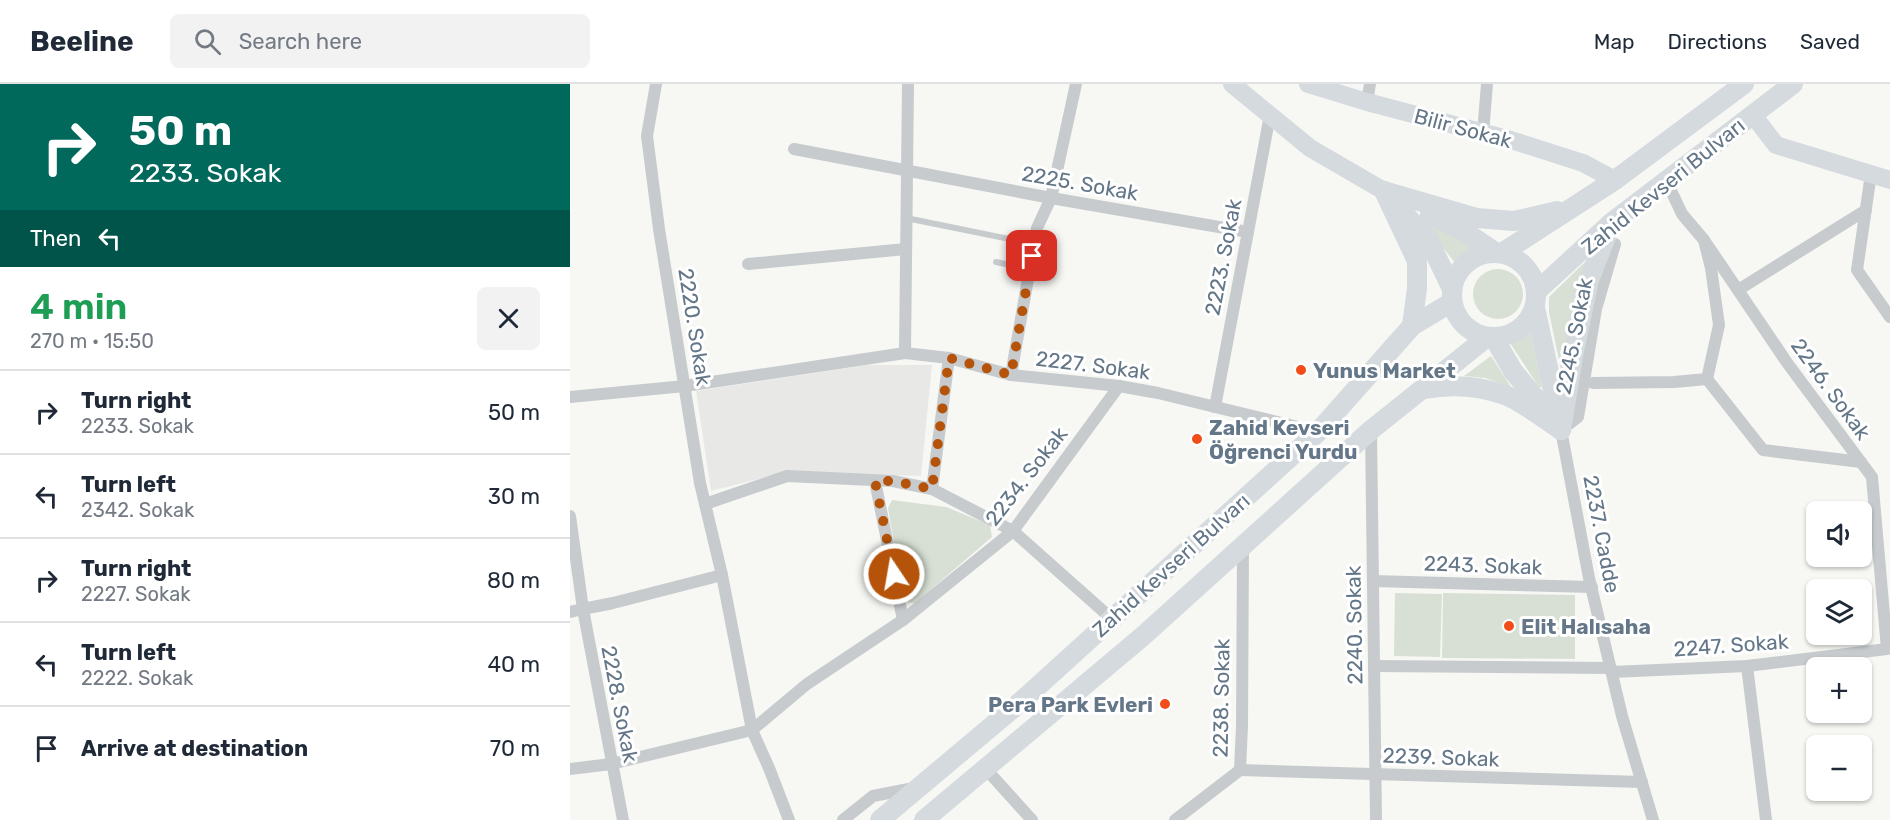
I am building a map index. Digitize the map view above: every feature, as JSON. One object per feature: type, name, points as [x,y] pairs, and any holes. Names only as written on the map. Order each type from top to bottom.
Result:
[{"type":"main road","name":"Zahid Kevseri Bulvarı","points":[[1498,252],[1614,180],[1744,84]]},
{"type":"main road","name":"Zahid Kevseri Bulvarı","points":[[1536,300],[1611,223],[1793,84]]},
{"type":"main road","points":[[1384,191],[1478,218],[1514,221],[1577,205]]},
{"type":"main road","points":[[1384,191],[1464,231],[1498,252],[1515,257],[1525,265],[1533,276],[1562,430]]},
{"type":"main road","points":[[1384,191],[1428,239],[1452,295],[1456,314],[1465,325],[1490,338],[1513,371],[1562,430]]},
{"type":"main road","points":[[1384,191],[1417,261],[1417,288],[1412,326]]},
{"type":"main road","points":[[1562,430],[1574,351],[1589,280],[1611,223]]},
{"type":"main road","points":[[1452,295],[1455,277],[1462,267],[1471,259],[1482,254],[1498,252]]},
{"type":"main road","name":"Zahid Kevseri Bulvarı","points":[[880,820],[1017,705],[1318,432],[1412,326],[1452,295]]},
{"type":"main road","points":[[1490,338],[1514,332],[1524,324],[1536,300]]},
{"type":"main road","name":"Zahid Kevseri Bulvarı","points":[[924,820],[1143,636],[1371,430],[1490,338]]},
{"type":"main road","points":[[1422,390],[1446,385],[1475,388],[1506,396],[1562,430]]},
{"type":"street","name":"2220. Sokak","points":[[656,84],[647,136],[659,229],[705,504],[722,575],[752,730],[789,820]]},
{"type":"street","points":[[905,352],[908,84]]},
{"type":"street","points":[[1011,375],[1037,228],[1051,198],[1076,84]]},
{"type":"street","points":[[1232,84],[1310,148],[1384,191]]},
{"type":"street","name":"Bilir Sokak","points":[[1308,84],[1583,163],[1614,180]]},
{"type":"street","points":[[1367,102],[1370,84]]},
{"type":"street","points":[[1483,133],[1487,84]]},
{"type":"street","name":"2223. Sokak","points":[[1215,407],[1270,115]]},
{"type":"street","points":[[1753,115],[1776,145],[1890,180]]},
{"type":"street","name":"2225. Sokak","points":[[794,149],[1051,198],[1248,232]]},
{"type":"street","points":[[1871,174],[1857,270],[1890,317]]},
{"type":"street","name":"2246. Sokak","points":[[1667,182],[1682,214],[1704,240],[1788,364],[1872,477],[1887,606],[1887,649]]},
{"type":"street","points":[[1738,290],[1866,210]]},
{"type":"street","name":"2246. Sokak","points":[[1704,240],[1711,268],[1719,325],[1707,379]]},
{"type":"street","name":"2245. Sokak","points":[[1562,430],[1578,417],[1596,309],[1615,244]]},
{"type":"street","points":[[748,264],[906,249]]},
{"type":"street","name":"2227. Sokak","points":[[570,397],[685,386],[905,352],[949,358],[1011,375],[1119,386],[1158,393],[1318,432]]},
{"type":"street","points":[[932,489],[949,358]]},
{"type":"street","points":[[1593,383],[1674,382],[1707,379],[1763,450],[1861,462]]},
{"type":"street","name":"2234. Sokak","points":[[752,730],[807,684],[903,620],[1013,531],[1119,386]]},
{"type":"street","name":"2240. Sokak","points":[[1371,430],[1376,820]]},
{"type":"street","name":"2237. Cadde","points":[[1562,430],[1592,588],[1622,716],[1653,820]]},
{"type":"street","points":[[705,504],[787,476],[893,481],[932,489],[1013,531],[1112,619]]},
{"type":"street","points":[[875,481],[903,620]]},
{"type":"street","name":"2228. Sokak","points":[[570,516],[583,609],[623,820]]},
{"type":"street","name":"2238. Sokak","points":[[1175,820],[1240,770],[1243,546]]},
{"type":"street","points":[[570,612],[722,575]]},
{"type":"street","name":"2243. Sokak","points":[[1373,581],[1592,588]]},
{"type":"street","name":"2247. Sokak","points":[[1374,666],[1612,670],[1747,666],[1887,649]]},
{"type":"street","points":[[1747,666],[1766,820]]},
{"type":"street","points":[[570,769],[611,764],[752,730]]},
{"type":"street","points":[[985,768],[1032,820]]},
{"type":"street","name":"2239. Sokak","points":[[1240,770],[1642,782]]},
{"type":"street","points":[[843,820],[873,796],[919,787]]},
{"type":"lane","points":[[906,218],[1034,244]]},
{"type":"lane","points":[[996,262],[1030,269]]},
{"type":"shaded area","points":[[1434,223],[1474,248],[1456,264],[1429,230],[1430,224]]},
{"type":"shaded area","points":[[1587,260],[1563,380],[1549,312],[1549,297]]},
{"type":"shaded area","points":[[1498,269],[1507,271],[1518,280],[1523,294],[1521,303],[1512,314],[1498,319],[1489,317],[1478,308],[1473,294],[1475,285],[1484,274]]},
{"type":"shaded area","points":[[1530,332],[1542,387],[1539,387],[1510,343]]},
{"type":"shaded area","points":[[1491,356],[1511,387],[1485,378],[1464,376]]},
{"type":"shaded area","points":[[867,365],[932,365],[921,476],[786,472],[711,491],[696,391]]},
{"type":"shaded area","points":[[892,500],[946,507],[990,525],[992,537],[915,603],[904,602],[888,508]]},
{"type":"shaded area","points":[[1395,593],[1442,594],[1440,657],[1394,656]]},
{"type":"shaded area","name":"Elit Halısaha","points":[[1443,593],[1575,595],[1575,659],[1442,658]]},
{"type":"place","name":"Yunus Market","points":[[1301,370]]},
{"type":"place","name":"Zahid Kevseri Öğrenci Yurdu","points":[[1197,439]]},
{"type":"place","name":"Elit Halısaha","points":[[1509,626]]},
{"type":"place","name":"Pera Park Evleri","points":[[1165,704]]},
{"type":"route","points":[[894,574],[875,481],[893,481],[932,489],[949,358],[1011,375],[1032,256]]}]
